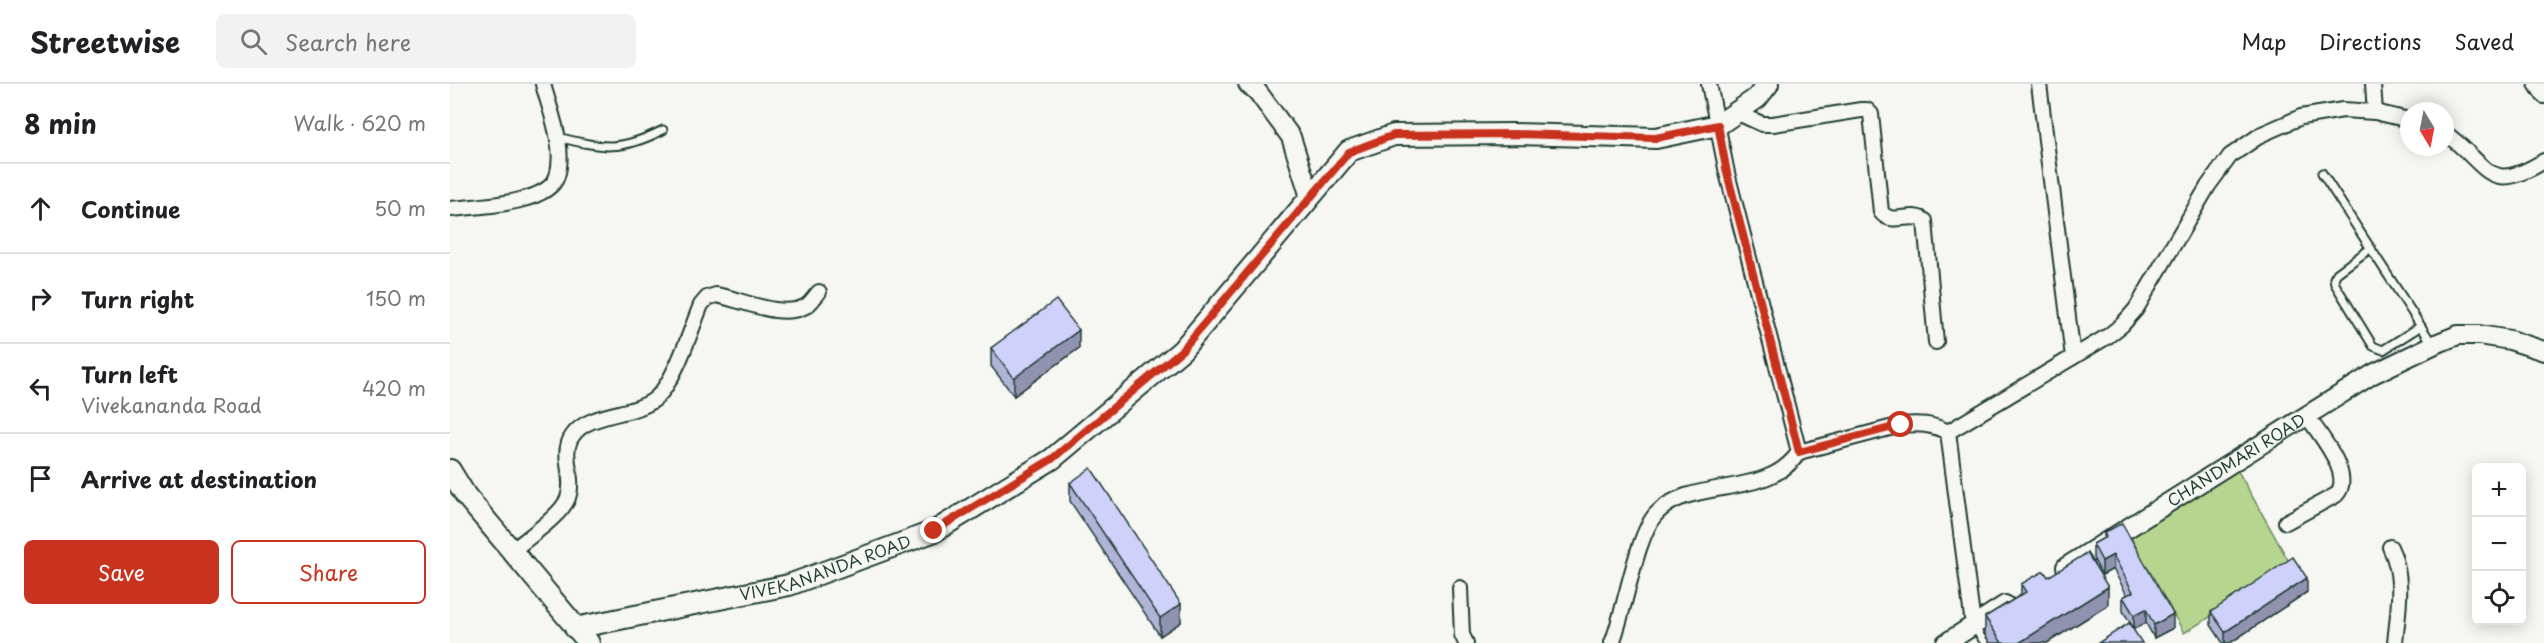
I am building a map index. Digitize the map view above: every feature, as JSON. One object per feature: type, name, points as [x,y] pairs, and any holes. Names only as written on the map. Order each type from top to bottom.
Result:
[{"type":"main road","name":"VIVEKANANDA ROAD","points":[[575,628],[789,585],[934,531],[1052,459],[1182,350],[1349,152],[1394,135],[1513,134],[1656,138],[1718,125],[1757,98],[1768,84]]},
{"type":"main road","points":[[452,479],[588,643]]},
{"type":"street","points":[[450,209],[521,200],[552,186],[558,176],[557,137],[543,84]]},
{"type":"street","points":[[1248,84],[1257,91],[1291,137],[1310,197]]},
{"type":"street","points":[[1709,84],[1727,173],[1799,452]]},
{"type":"street","points":[[2039,84],[2073,357]]},
{"type":"street","points":[[2373,84],[2375,112]]},
{"type":"street","points":[[2536,84],[2544,96]]},
{"type":"street","points":[[1736,112],[1762,124],[1867,110],[1870,114],[1881,212],[1884,217],[1890,219],[1917,217],[1925,221],[1936,342]]},
{"type":"street","points":[[1612,643],[1644,536],[1655,514],[1670,503],[1763,479],[1791,464],[1799,452],[1901,425],[1918,423],[1948,432],[2115,331],[2136,309],[2208,186],[2230,156],[2262,134],[2301,117],[2343,110],[2375,112],[2400,118]]},
{"type":"street","points":[[2454,140],[2490,173],[2502,178],[2523,174],[2544,161]]},
{"type":"street","points":[[512,551],[560,509],[568,498],[570,484],[567,448],[572,435],[583,425],[654,400],[667,387],[701,304],[707,298],[716,295],[771,310],[794,309],[807,306],[819,292]]},
{"type":"street","name":"CHANDMARI ROAD","points":[[2047,579],[2373,374],[2433,345],[2458,335],[2479,334],[2510,340],[2544,351]]},
{"type":"street","points":[[2286,522],[2336,495],[2341,490],[2343,482],[2336,460],[2307,416]]},
{"type":"street","points":[[1948,432],[1973,625]]},
{"type":"street","points":[[2391,547],[2397,561],[2399,578],[2395,643]]},
{"type":"street","points":[[1460,588],[1462,635],[1466,643]]},
{"type":"street","points":[[1946,643],[2019,596]]},
{"type":"lane","points":[[557,137],[597,146],[621,147],[663,130]]},
{"type":"lane","points":[[2322,173],[2433,345]]},
{"type":"lane","points":[[2371,248],[2337,273],[2334,278],[2335,284],[2373,346],[2384,350],[2421,326]]},
{"type":"lane","points":[[1973,625],[1984,643]]},
{"type":"green space","points":[[2229,455],[2292,567],[2184,633],[2123,523]]},
{"type":"building","points":[[1056,300],[1079,330],[1014,378],[991,348]]},
{"type":"building","points":[[1091,468],[1181,604],[1160,618],[1070,483]]},
{"type":"building","points":[[2122,523],[2173,614],[2154,625],[2146,609],[2134,615],[2123,597],[2133,592],[2113,555],[2102,561],[2093,544],[2106,537],[2104,533]]},
{"type":"building","points":[[2087,553],[2108,587],[2019,643],[2002,643],[1985,617],[2026,592],[2021,584],[2044,571],[2048,577]]},
{"type":"building","points":[[2293,557],[2307,578],[2225,632],[2211,612]]},
{"type":"building","points":[[2129,623],[2142,643],[2098,643]]},
{"type":"route","points":[[934,531],[1052,459],[1182,350],[1349,152],[1394,135],[1513,134],[1656,138],[1718,125],[1727,173],[1799,452],[1901,425]]}]
